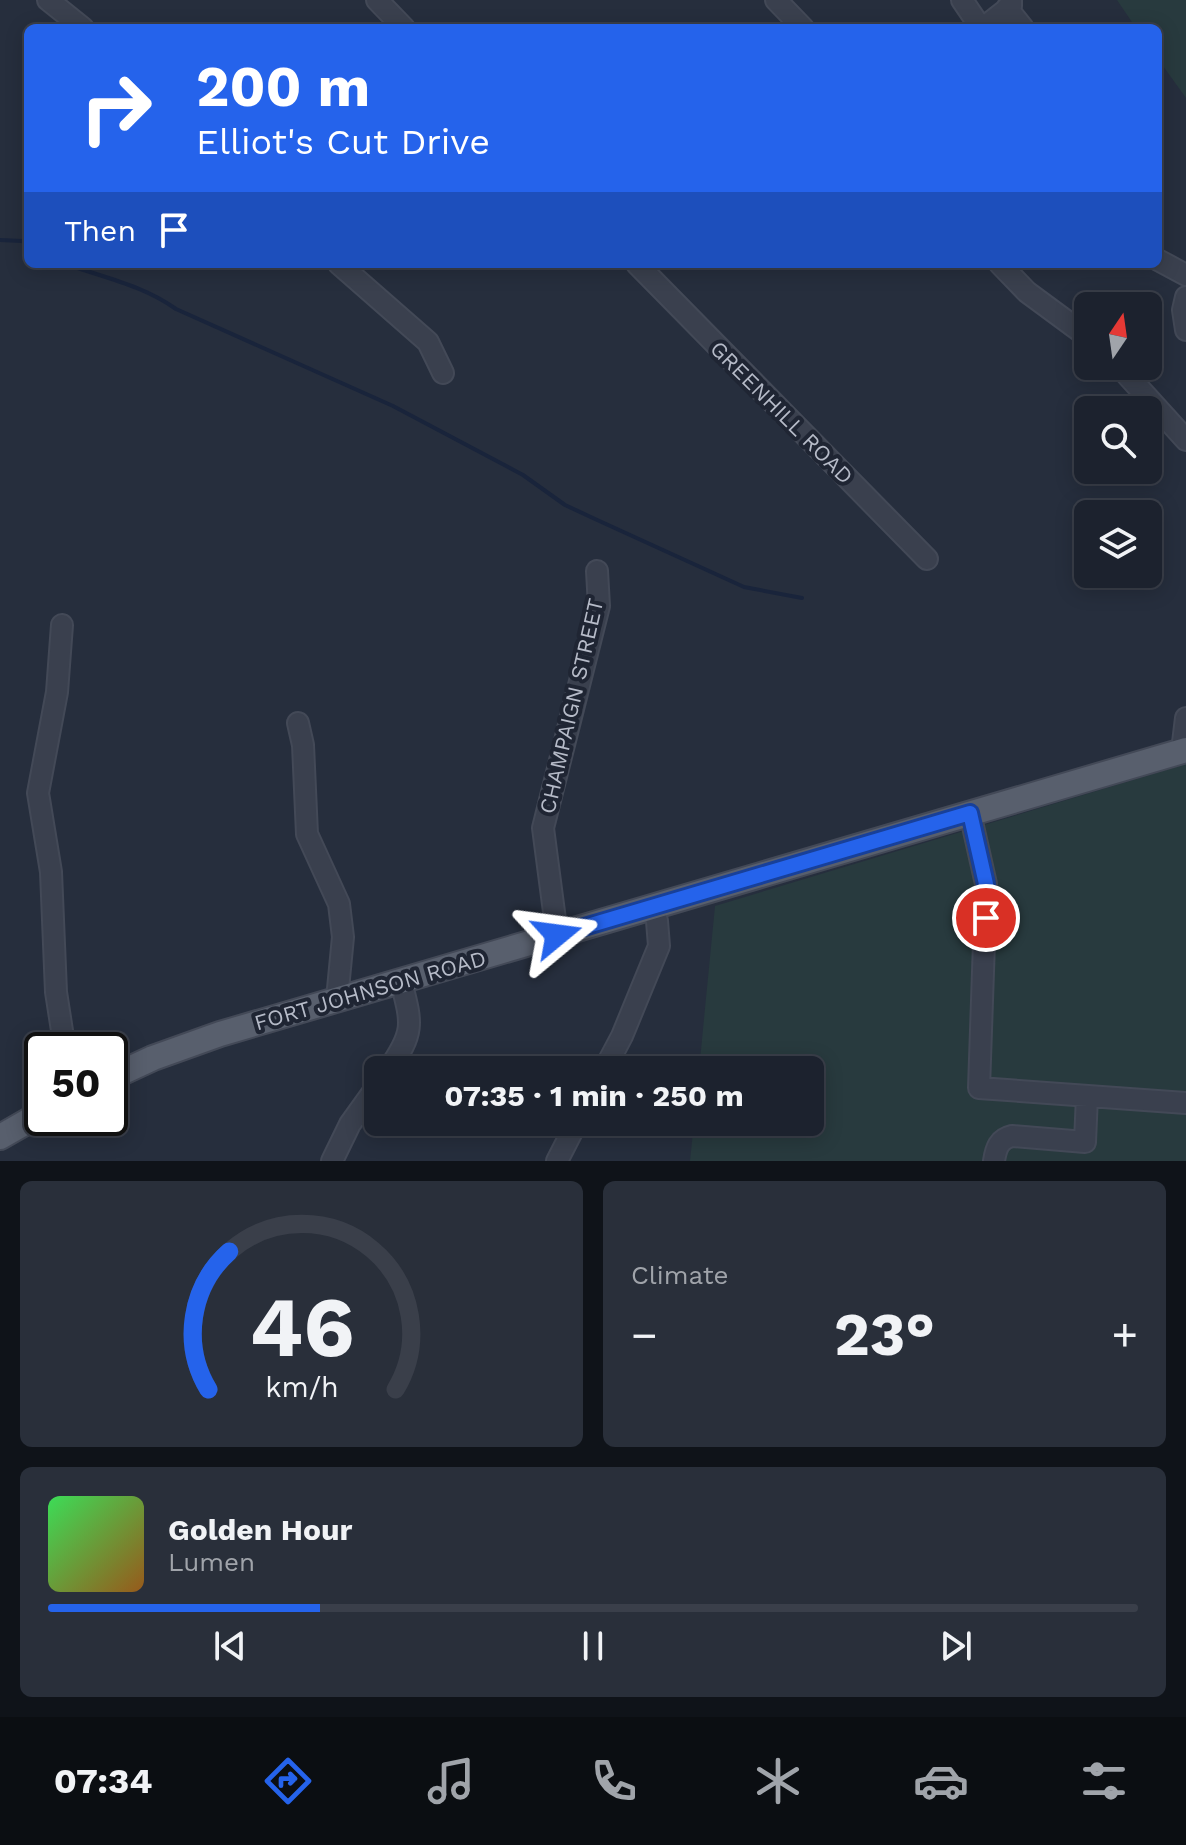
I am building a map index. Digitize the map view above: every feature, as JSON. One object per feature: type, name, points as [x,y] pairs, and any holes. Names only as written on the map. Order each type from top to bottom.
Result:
[{"type":"main road","name":"FORT JOHNSON ROAD","points":[[128,1070],[220,1034],[1184,750]]},
{"type":"main road","points":[[0,1137],[24,1123]]},
{"type":"street","points":[[48,0],[76,24]]},
{"type":"street","points":[[377,0],[400,24]]},
{"type":"street","points":[[776,0],[799,24]]},
{"type":"street","points":[[962,0],[979,24]]},
{"type":"street","points":[[986,24],[1009,4],[1021,24]]},
{"type":"street","points":[[1162,262],[1186,275]]},
{"type":"street","points":[[344,268],[428,342],[443,373]]},
{"type":"street","name":"GREENHILL ROAD","points":[[641,268],[927,559]]},
{"type":"street","points":[[1004,268],[1027,292],[1074,327]]},
{"type":"street","points":[[1186,297],[1183,310],[1186,330]]},
{"type":"street","points":[[1132,380],[1186,440]]},
{"type":"street","name":"CHAMPAIGN STREET","points":[[557,935],[543,828],[599,606],[597,571]]},
{"type":"street","points":[[62,625],[57,692],[38,793],[51,872],[56,992],[62,1032]]},
{"type":"street","points":[[1184,750],[1186,718]]},
{"type":"street","points":[[298,723],[303,745],[307,834],[339,904],[343,937],[337,999]]},
{"type":"street","points":[[970,813],[986,884],[979,1088],[1186,1103]]},
{"type":"street","points":[[611,1056],[659,946],[653,908]]},
{"type":"street","points":[[396,1056],[409,1035],[411,1019],[401,981]]},
{"type":"street","points":[[994,1161],[997,1146],[1003,1138],[1012,1136],[1085,1142],[1087,1096]]},
{"type":"street","points":[[332,1161],[350,1124],[364,1104]]},
{"type":"street","points":[[557,1161],[570,1136]]},
{"type":"shaded area","points":[[1117,0],[1186,0],[1186,98],[1162,65],[1162,24],[1133,24]]},
{"type":"shaded area","points":[[1186,764],[1186,1161],[690,1161],[693,1136],[824,1136],[824,1056],[700,1056],[715,906]]},
{"type":"waterway","points":[[0,240],[24,242]]},
{"type":"waterway","points":[[78,268],[137,288],[176,309],[393,406],[523,475],[565,505],[744,587],[802,598]]},
{"type":"route","points":[[557,935],[970,813],[986,884],[986,918]]}]
